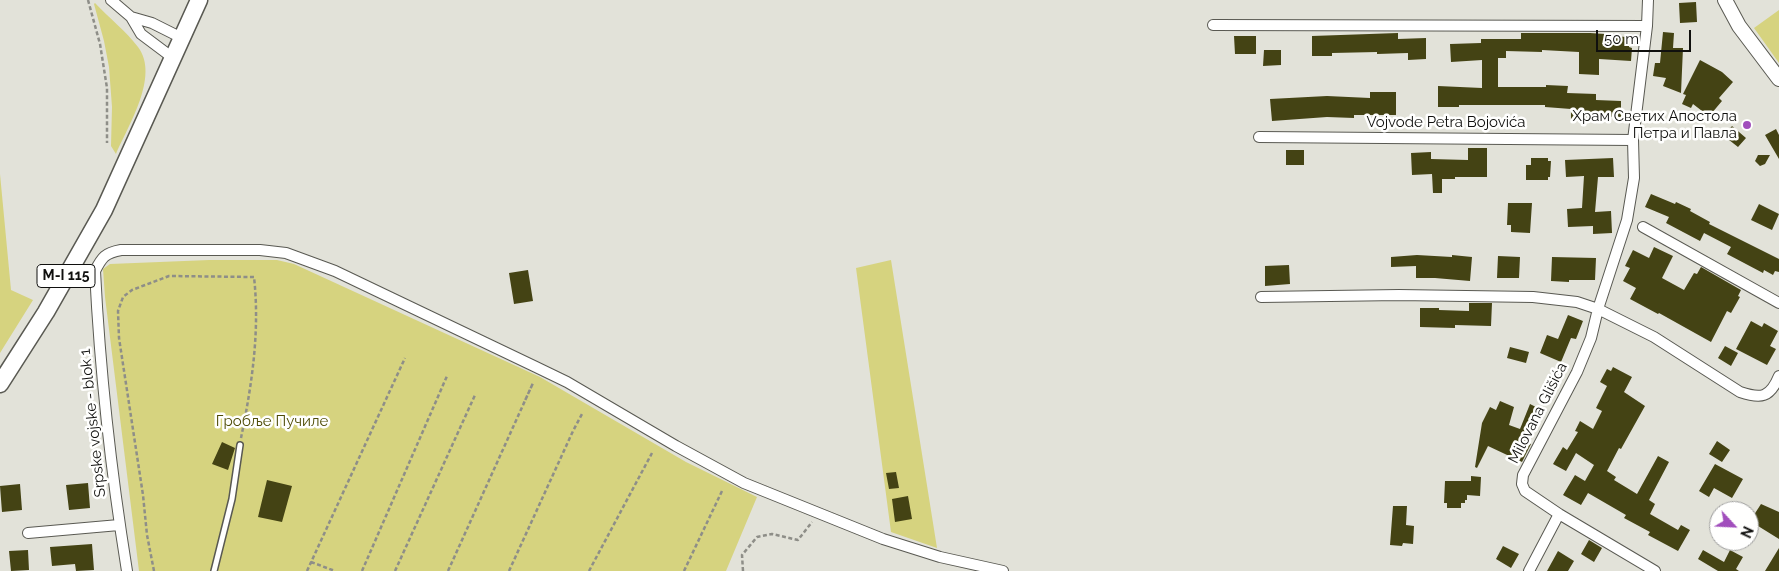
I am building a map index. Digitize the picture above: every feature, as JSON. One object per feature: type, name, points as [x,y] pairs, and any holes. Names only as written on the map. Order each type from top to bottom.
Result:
[{"type":"main road","name":"M-I 115","points":[[0,384],[46,312],[104,210],[199,0]]},
{"type":"street","points":[[111,0],[131,17],[141,34],[173,58]]},
{"type":"street","points":[[1598,310],[1627,220],[1634,178],[1633,140],[1647,26],[1648,0]]},
{"type":"street","points":[[1725,0],[1739,26],[1779,79]]},
{"type":"street","points":[[131,17],[152,23],[182,38]]},
{"type":"street","points":[[1213,25],[1647,26]]},
{"type":"street","name":"Vojvode Petra Bojovića","points":[[1259,137],[1633,140]]},
{"type":"street","points":[[1643,227],[1779,303]]},
{"type":"street","name":"Srpske vojske - blok 1","points":[[127,571],[119,525],[102,373],[95,271],[101,260],[109,252],[121,250],[260,250],[286,253],[335,271],[567,382],[676,446],[744,483],[820,513]]},
{"type":"street","points":[[1261,297],[1399,294],[1533,298],[1577,302],[1598,310],[1654,338],[1740,392],[1751,396],[1764,395],[1774,388],[1779,376]]},
{"type":"street","name":"Milovana Glišića","points":[[1598,310],[1591,338],[1577,372],[1523,475],[1522,484],[1525,492],[1654,571]]},
{"type":"street","points":[[820,513],[882,539],[940,557],[1002,571]]},
{"type":"street","points":[[1529,571],[1559,514]]},
{"type":"street","points":[[28,533],[119,525]]},
{"type":"lane","points":[[214,571],[232,499],[240,445]]},
{"type":"path","points":[[88,0],[100,44],[107,88],[107,142]]},
{"type":"path","points":[[154,571],[147,535],[143,495],[119,338],[118,311],[123,297],[132,290],[169,276],[254,277],[256,340],[240,445]]},
{"type":"path","points":[[307,571],[405,358]]},
{"type":"path","points":[[362,571],[447,376]]},
{"type":"path","points":[[448,571],[533,382],[523,404]]},
{"type":"path","points":[[395,571],[475,395]]},
{"type":"path","points":[[509,571],[582,414]]},
{"type":"path","points":[[589,571],[652,454]]},
{"type":"path","points":[[684,571],[722,491]]},
{"type":"path","points":[[743,571],[742,555],[757,536],[772,534],[798,540],[820,513]]},
{"type":"path","points":[[311,562],[335,571]]},
{"type":"green space","points":[[95,3],[138,47],[144,59],[146,72],[140,101],[116,154],[111,146],[112,107],[109,67]]},
{"type":"green space","points":[[1779,10],[1779,63],[1754,28]]},
{"type":"green space","points":[[0,174],[11,290],[33,300],[0,353]]},
{"type":"green space","name":"Гробље Пучиле","points":[[209,260],[277,260],[294,264],[540,377],[686,462],[757,497],[726,571],[139,571],[103,269],[110,264]]},
{"type":"green space","points":[[891,260],[937,548],[891,532],[856,268]]},
{"type":"building","points":[[1696,2],[1697,22],[1680,23],[1679,3]]},
{"type":"building","points":[[1663,32],[1674,33],[1673,48],[1683,48],[1681,93],[1663,86],[1666,78],[1653,76],[1655,63],[1660,63]]},
{"type":"building","points":[[1398,33],[1398,39],[1426,38],[1426,59],[1408,60],[1408,53],[1377,54],[1377,52],[1332,53],[1332,56],[1312,56],[1312,36]]},
{"type":"building","points":[[1521,33],[1590,33],[1629,37],[1629,47],[1632,48],[1631,61],[1599,59],[1599,75],[1579,74],[1579,52],[1506,51],[1506,58],[1498,58],[1498,87],[1568,86],[1567,93],[1596,94],[1596,100],[1621,101],[1621,117],[1595,116],[1595,120],[1571,119],[1571,109],[1545,107],[1545,105],[1459,105],[1459,107],[1438,107],[1438,86],[1482,88],[1482,60],[1451,62],[1450,44],[1481,43],[1481,39],[1521,39]]},
{"type":"building","points":[[1234,36],[1256,36],[1256,54],[1235,54]]},
{"type":"building","points":[[1264,50],[1281,50],[1281,65],[1263,66]]},
{"type":"building","points":[[1700,60],[1722,72],[1733,82],[1719,98],[1722,101],[1711,114],[1708,112],[1706,114],[1693,104],[1691,108],[1682,104],[1686,95],[1683,94]]},
{"type":"building","points":[[1370,92],[1396,92],[1396,115],[1354,115],[1354,118],[1327,117],[1272,121],[1270,99],[1327,96],[1370,98]]},
{"type":"building","points":[[1732,126],[1746,138],[1738,147],[1724,136]]},
{"type":"building","points":[[1776,129],[1779,135],[1779,159],[1765,135]]},
{"type":"building","points":[[1468,148],[1487,148],[1487,177],[1442,179],[1442,193],[1433,193],[1432,174],[1412,175],[1411,153],[1431,152],[1431,159],[1468,160]]},
{"type":"building","points":[[1286,150],[1304,150],[1304,165],[1286,165]]},
{"type":"building","points":[[1758,155],[1770,155],[1765,164],[1760,166],[1755,161]]},
{"type":"building","points":[[1531,158],[1548,158],[1548,161],[1551,161],[1550,177],[1548,177],[1548,180],[1526,180],[1526,165],[1531,165]]},
{"type":"building","points":[[1613,158],[1614,177],[1598,177],[1595,212],[1611,211],[1612,233],[1593,234],[1593,226],[1568,227],[1567,209],[1582,208],[1584,176],[1566,177],[1565,160]]},
{"type":"building","points":[[1651,194],[1691,209],[1690,211],[1710,222],[1709,224],[1779,259],[1779,272],[1775,271],[1773,275],[1764,270],[1763,273],[1727,254],[1731,247],[1704,233],[1700,241],[1666,223],[1669,217],[1645,207]]},
{"type":"building","points":[[1508,203],[1532,203],[1530,233],[1511,232],[1511,225],[1507,225]]},
{"type":"building","points":[[1759,204],[1779,214],[1772,230],[1751,220]]},
{"type":"building","points":[[1654,247],[1673,256],[1662,278],[1684,290],[1694,273],[1697,274],[1701,267],[1741,290],[1738,296],[1740,297],[1731,313],[1727,311],[1711,342],[1630,299],[1636,288],[1623,281],[1630,268],[1625,266],[1633,250],[1649,258]]},
{"type":"building","points":[[1417,255],[1472,257],[1470,281],[1416,278],[1416,266],[1391,267],[1391,257]]},
{"type":"building","points":[[1498,256],[1520,257],[1519,278],[1497,278]]},
{"type":"building","points":[[1552,257],[1596,258],[1595,280],[1551,281]]},
{"type":"building","points":[[1289,265],[1290,284],[1265,286],[1265,266]]},
{"type":"building","points":[[528,270],[533,301],[514,304],[509,273]]},
{"type":"building","points":[[1469,303],[1492,303],[1491,326],[1455,325],[1455,328],[1420,327],[1420,308],[1469,311]]},
{"type":"building","points":[[1568,315],[1583,321],[1576,339],[1571,338],[1561,362],[1540,353],[1547,335],[1558,339]]},
{"type":"building","points":[[1751,321],[1762,327],[1764,323],[1778,331],[1770,346],[1776,349],[1767,365],[1736,349]]},
{"type":"building","points":[[1725,346],[1738,353],[1731,366],[1718,358]]},
{"type":"building","points":[[1510,347],[1529,352],[1526,363],[1507,358]]},
{"type":"building","points":[[1613,367],[1632,377],[1624,392],[1645,406],[1607,471],[1616,477],[1614,480],[1637,494],[1658,456],[1669,462],[1649,500],[1655,504],[1650,514],[1678,530],[1681,525],[1690,530],[1678,551],[1648,535],[1650,532],[1624,518],[1626,515],[1588,493],[1581,505],[1563,495],[1575,475],[1585,481],[1594,465],[1576,453],[1566,471],[1553,464],[1563,447],[1567,450],[1578,432],[1575,431],[1580,421],[1593,429],[1602,411],[1596,408],[1607,386],[1600,382],[1607,369],[1611,371]]},
{"type":"building","points":[[1500,401],[1514,407],[1509,425],[1520,429],[1530,404],[1544,411],[1528,442],[1531,444],[1522,462],[1488,446],[1477,468],[1475,467],[1482,423],[1490,407],[1496,410]]},
{"type":"building","points":[[1717,441],[1730,450],[1722,462],[1709,454]]},
{"type":"building","points":[[222,442],[235,448],[228,470],[212,464]]},
{"type":"building","points":[[1715,464],[1743,479],[1732,498],[1714,488],[1709,497],[1699,491]]},
{"type":"building","points":[[896,472],[899,488],[889,489],[886,473]]},
{"type":"building","points":[[1471,476],[1481,477],[1480,496],[1467,495],[1465,503],[1461,503],[1461,508],[1447,508],[1447,503],[1444,503],[1445,481],[1471,481]]},
{"type":"building","points":[[267,480],[292,486],[282,522],[258,517]]},
{"type":"building","points":[[88,483],[90,508],[69,510],[66,485]]},
{"type":"building","points":[[20,484],[22,510],[2,512],[0,486]]},
{"type":"building","points":[[908,496],[912,519],[895,522],[892,499]]},
{"type":"building","points":[[1761,504],[1779,512],[1779,539],[1759,527],[1759,507]]},
{"type":"building","points":[[1393,506],[1407,506],[1406,525],[1414,526],[1413,544],[1403,543],[1402,546],[1390,545]]},
{"type":"building","points":[[1589,540],[1602,548],[1594,562],[1581,554]]},
{"type":"building","points":[[92,544],[94,570],[76,571],[75,564],[52,566],[50,547]]},
{"type":"building","points":[[1503,546],[1519,554],[1511,568],[1496,559]]},
{"type":"building","points":[[1779,548],[1779,571],[1765,571]]},
{"type":"building","points":[[28,550],[29,570],[11,571],[9,551]]},
{"type":"building","points":[[1703,550],[1724,562],[1730,551],[1743,557],[1736,569],[1739,571],[1718,571],[1698,559]]},
{"type":"building","points":[[1558,551],[1574,561],[1568,571],[1547,571]]},
{"type":"place","name":"Храм Светих Апостола Петра и Павла","points":[[1747,125]]}]
